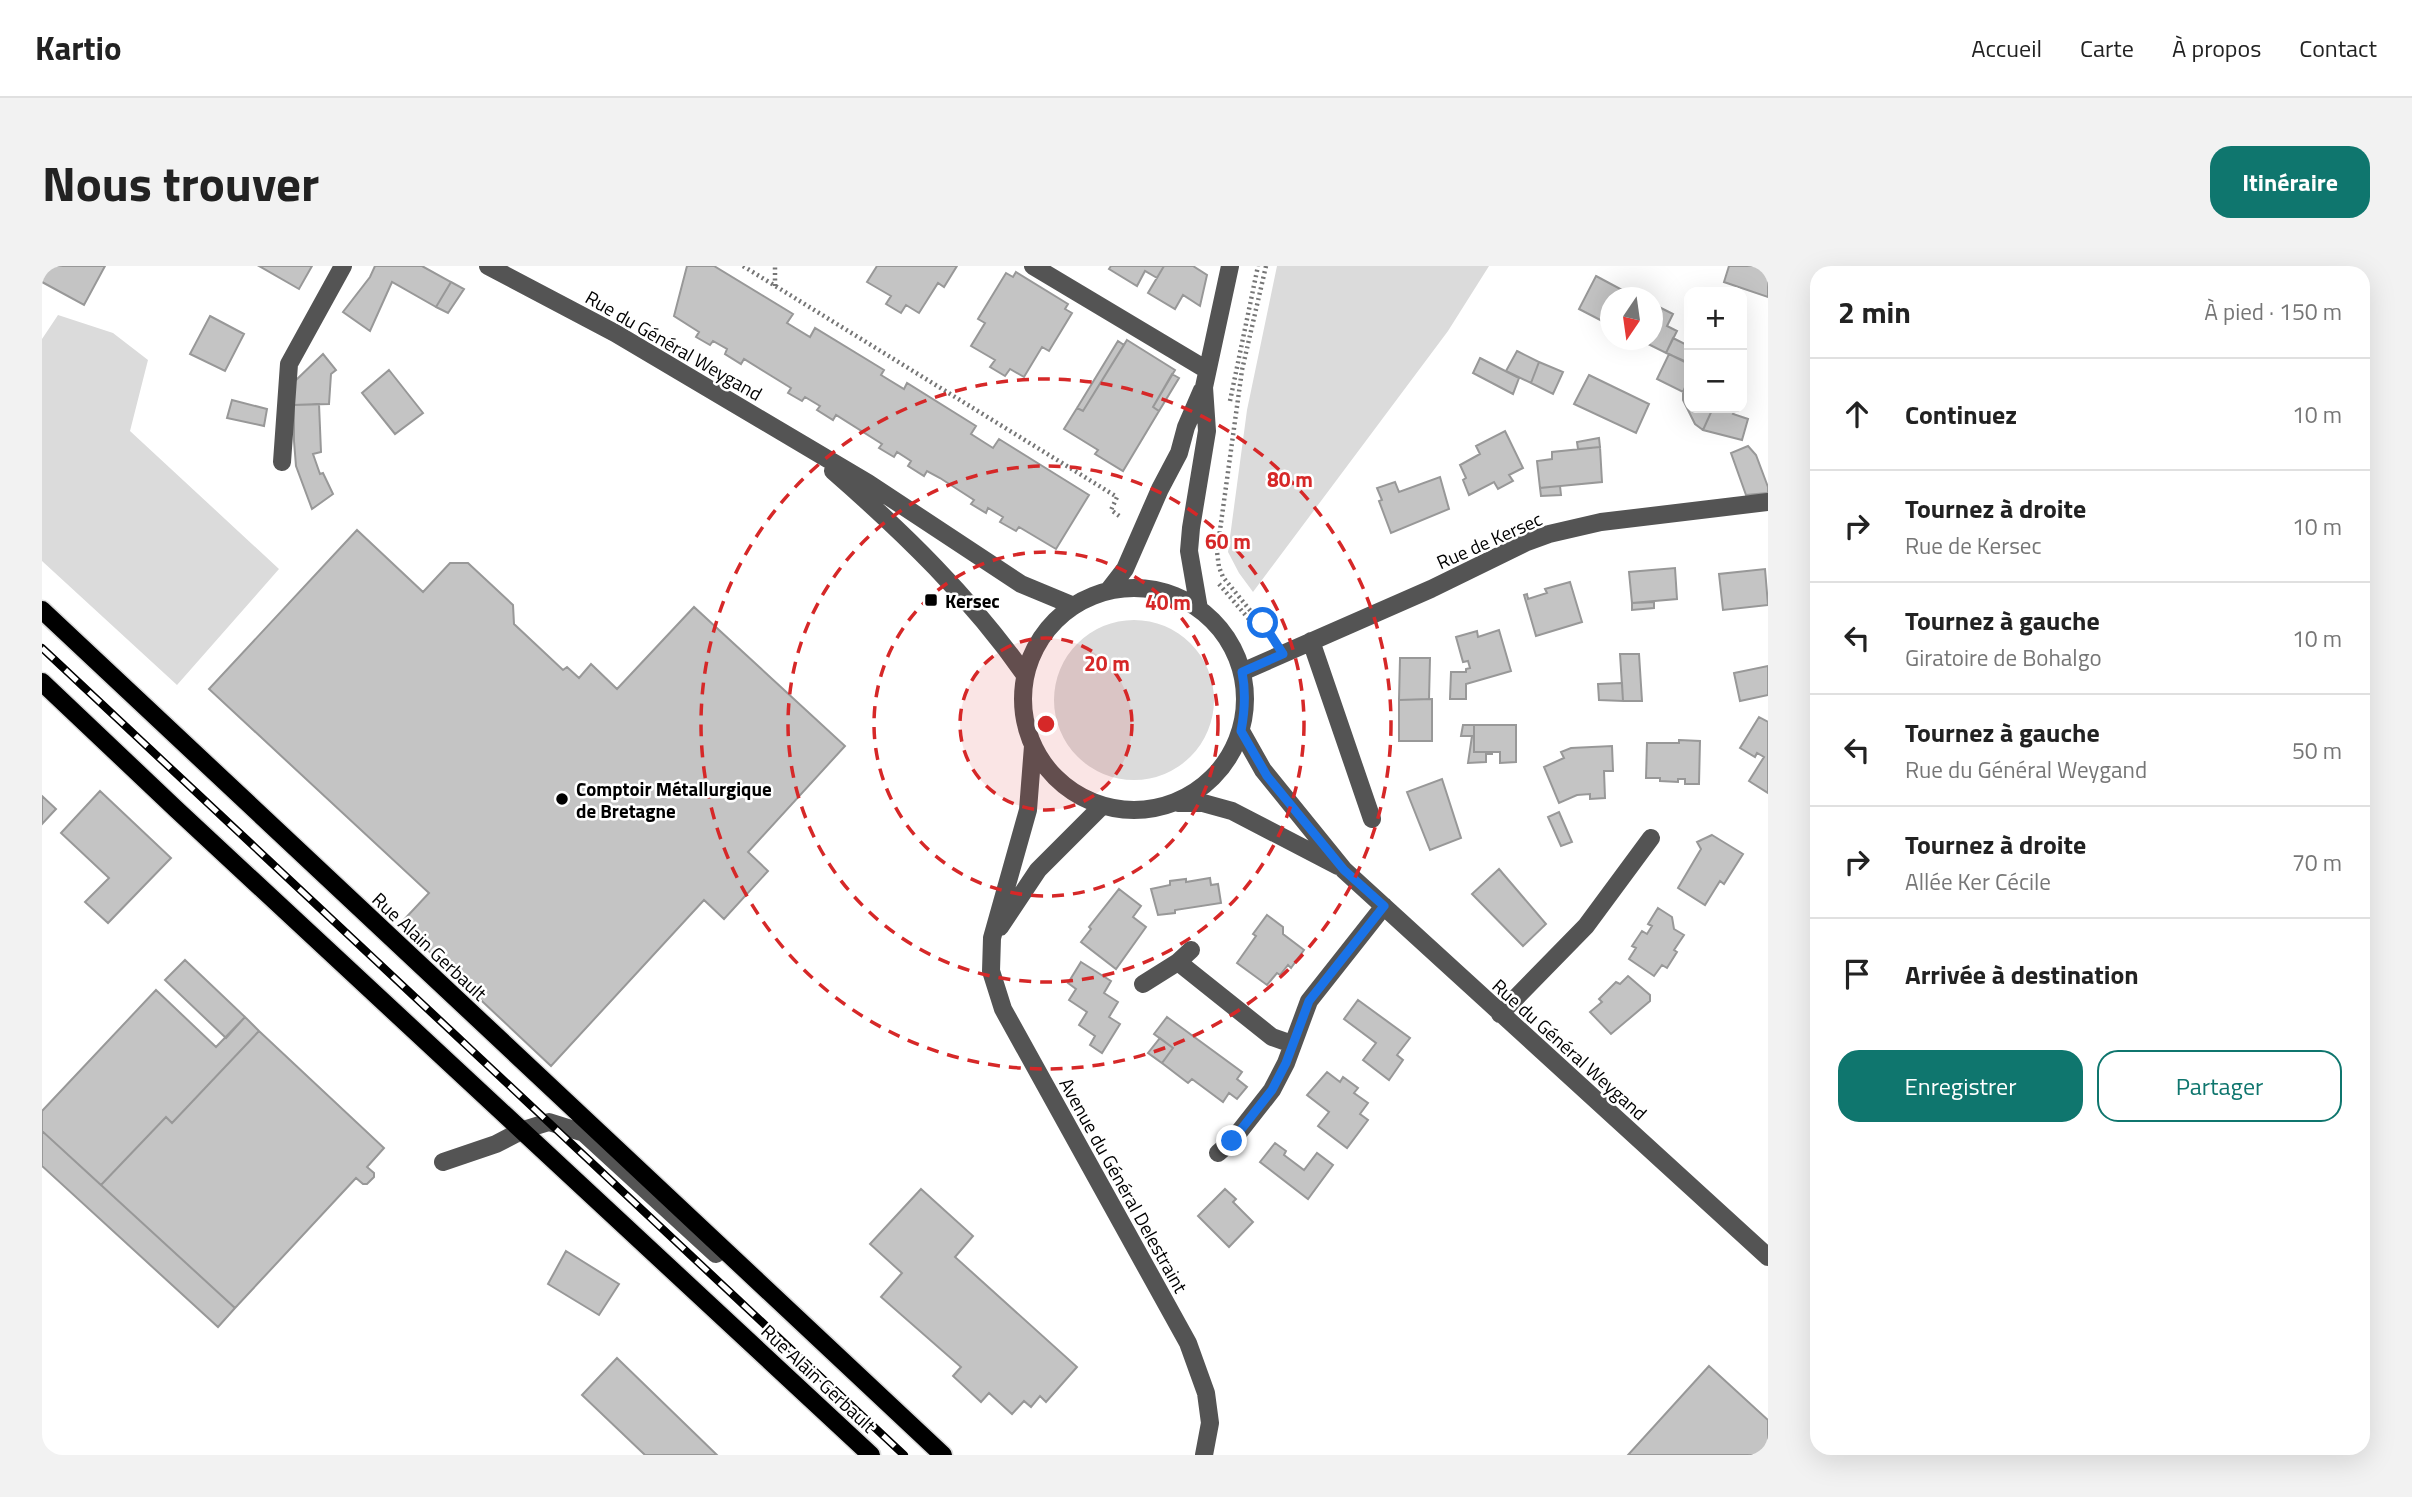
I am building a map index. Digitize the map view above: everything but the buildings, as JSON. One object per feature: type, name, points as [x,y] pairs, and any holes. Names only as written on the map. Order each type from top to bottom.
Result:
[{"type":"main road","name":"Rue Alain Gerbault","points":[[42,610],[943,1455]]},
{"type":"main road","name":"Rue Alain Gerbault","points":[[42,681],[870,1455]]},
{"type":"street","points":[[282,462],[286,372],[344,266]]},
{"type":"street","name":"Rue du Général Weygand","points":[[488,266],[615,333],[868,483],[1021,584],[1074,606]]},
{"type":"street","points":[[1032,266],[1205,378]]},
{"type":"street","points":[[1108,591],[1125,569],[1179,453],[1205,378],[1230,266]]},
{"type":"street","points":[[1199,609],[1189,551],[1207,431],[1205,378]]},
{"type":"street","name":"Rue du Général Weygand","points":[[802,444],[898,528],[996,634],[1025,675]]},
{"type":"street","name":"Rue de Kersec","points":[[1242,672],[1549,534],[1601,522],[1768,502]]},
{"type":"street","points":[[1132,588],[1156,590],[1179,597],[1199,609],[1218,626],[1233,648],[1242,672],[1245,711],[1241,731],[1231,754],[1216,774],[1197,791],[1175,803],[1139,810],[1102,806],[1074,793],[1050,772],[1033,746],[1025,723],[1025,675],[1035,648],[1052,624],[1074,606],[1108,591],[1132,588]]},
{"type":"street","points":[[1311,641],[1372,819]]},
{"type":"street","name":"Rue du Général Weygand","points":[[1241,731],[1263,770],[1344,870],[1768,1257]]},
{"type":"street","name":"Avenue du Général Delestraint","points":[[1033,746],[1028,810],[992,938],[991,971],[1003,1009],[1188,1343],[1206,1393],[1210,1423],[1203,1455]]},
{"type":"street","name":"Rue du Général Weygand","points":[[1175,803],[1203,803],[1232,811],[1344,870]]},
{"type":"street","points":[[992,938],[1038,870],[1102,806]]},
{"type":"street","points":[[1500,1014],[1586,926],[1651,838]]},
{"type":"street","points":[[1218,1153],[1232,1141],[1272,1090],[1286,1063],[1309,1001],[1384,906]]},
{"type":"street","points":[[1143,984],[1184,956],[1272,1037],[1292,1044]]},
{"type":"street","name":"Rue Alain Gerbault","points":[[523,1130],[549,1122],[584,1133],[756,1291],[790,1312]]},
{"type":"street","points":[[443,1162],[496,1144],[523,1130]]},
{"type":"path","points":[[743,266],[1117,497],[1111,510],[1122,517],[1119,526]]},
{"type":"path","points":[[775,266],[775,286]]},
{"type":"path","points":[[1229,407],[1235,367],[1258,266]]},
{"type":"path","points":[[1266,266],[1242,370],[1217,552],[1223,577],[1263,623],[1280,655]]},
{"type":"path","points":[[1216,580],[1280,655]]},
{"type":"shaded area","points":[[1277,266],[1489,266],[1448,331],[1253,592],[1228,552],[1247,410]]},
{"type":"shaded area","points":[[58,315],[113,333],[148,360],[130,431],[279,569],[177,685],[42,561],[42,339]]},
{"type":"shaded area","points":[[1134,620],[1165,626],[1191,643],[1208,669],[1214,700],[1208,731],[1191,757],[1165,774],[1134,780],[1103,774],[1077,757],[1060,731],[1054,700],[1060,669],[1077,643],[1103,626]]},
{"type":"railway","points":[[42,648],[904,1455]]},
{"type":"place","name":"Kersec","points":[[931,600]]},
{"type":"place","name":"Comptoir Métallurgique de Bretagne","points":[[562,799]]},
{"type":"route","points":[[1232,1141],[1272,1090],[1286,1063],[1309,1001],[1384,906],[1344,870],[1267,776],[1241,731],[1245,711],[1242,672],[1283,654],[1263,623]]}]
